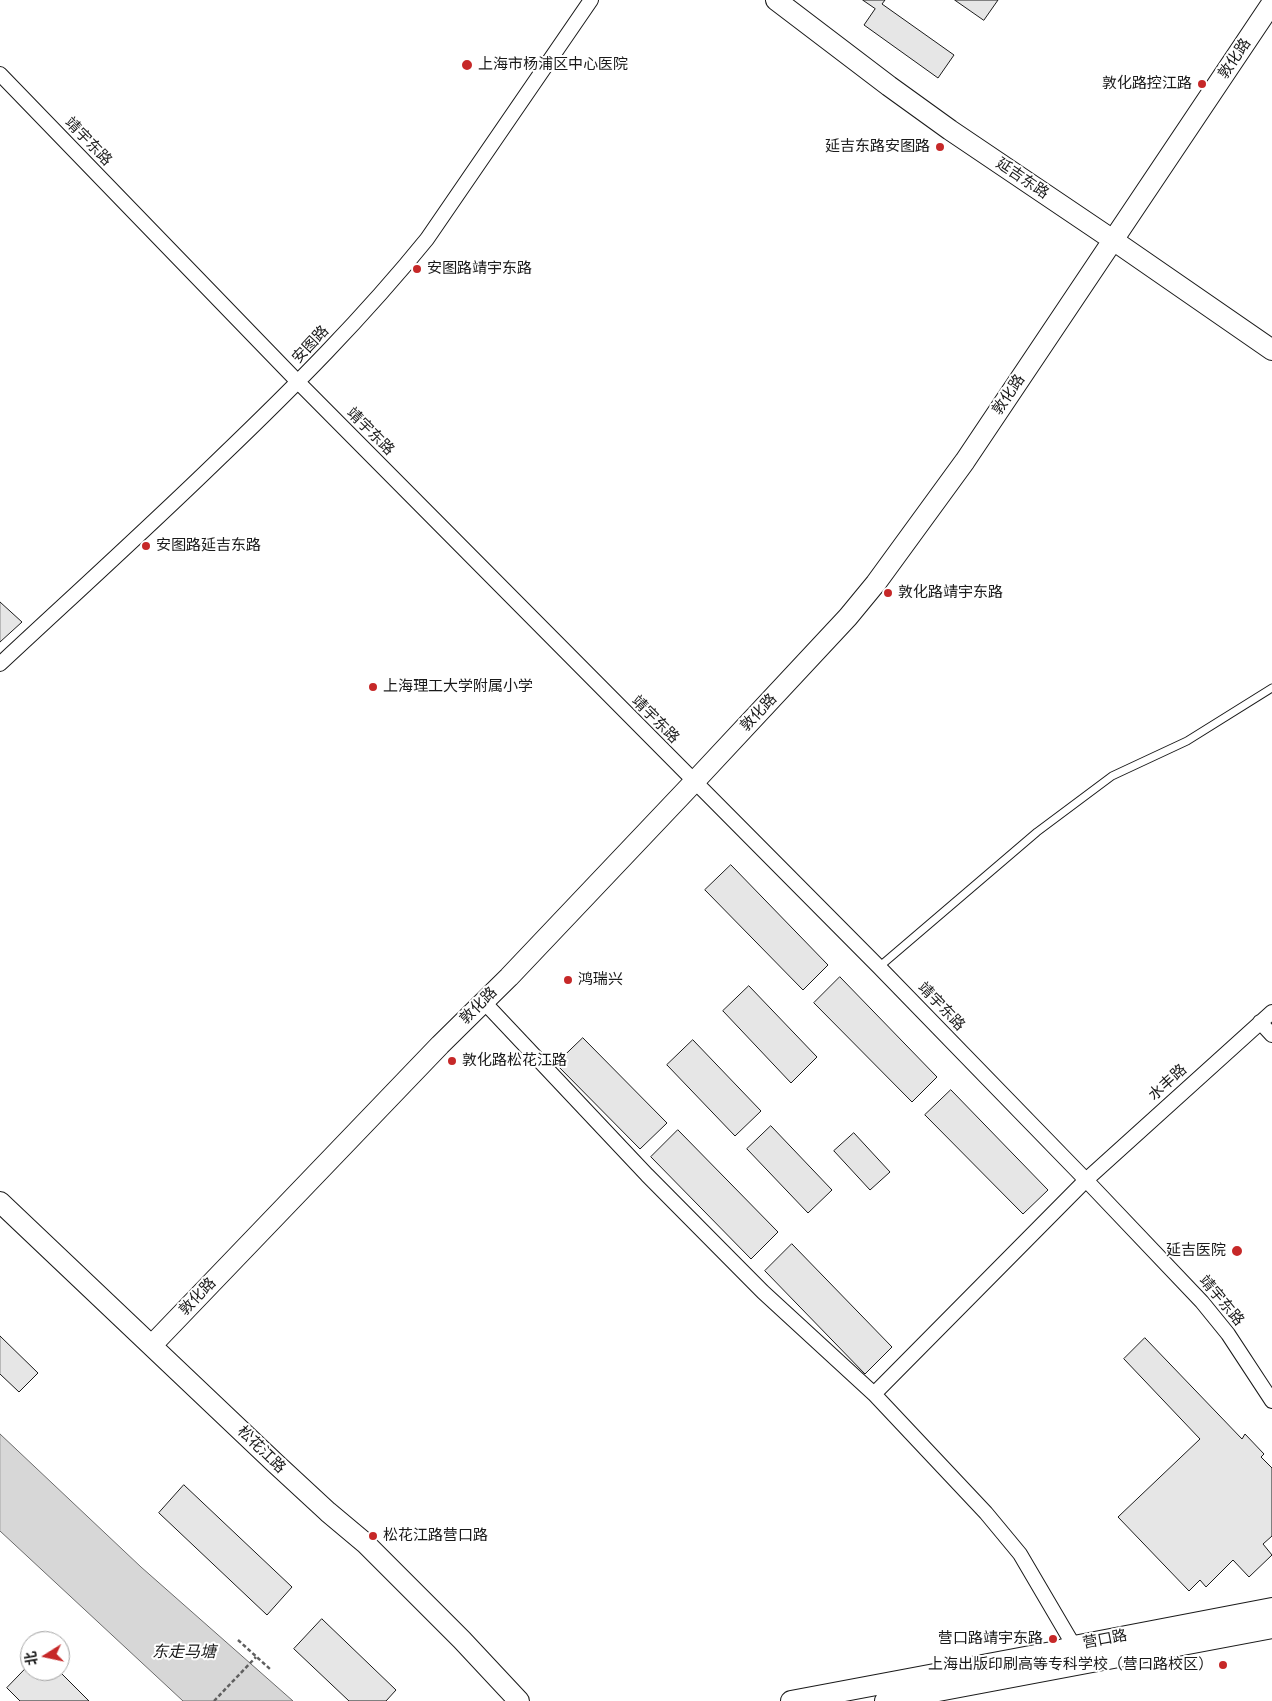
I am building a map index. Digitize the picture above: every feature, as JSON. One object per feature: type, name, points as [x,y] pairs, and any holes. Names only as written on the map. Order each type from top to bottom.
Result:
[{"type":"street","name":"安图路","points":[[0,664],[139,536],[299,383],[398,274],[426,239],[591,0]]},
{"type":"street","name":"延吉东路","points":[[776,0],[942,125],[1272,350]]},
{"type":"street","name":"敦化路","points":[[152,1345],[483,1001],[509,977],[848,617],[876,583],[965,461],[1272,3]]},
{"type":"street","name":"靖宇东路","points":[[0,74],[299,383],[879,966],[1086,1180],[1202,1302],[1228,1334],[1272,1401]]},
{"type":"street","points":[[483,1001],[647,1175],[763,1292],[874,1394],[986,1513],[1020,1554],[1074,1646]]},
{"type":"street","name":"水丰路","points":[[874,1394],[1086,1180],[1272,1012]]},
{"type":"street","points":[[1260,1022],[1272,1035]]},
{"type":"street","name":"松花江路","points":[[0,1202],[288,1476],[365,1543],[462,1640],[519,1701]]},
{"type":"street","name":"营口路","points":[[791,1701],[1272,1608]]},
{"type":"street","name":"营口路","points":[[885,1701],[1272,1628]]},
{"type":"lane","points":[[879,966],[1037,832],[1112,776],[1187,741],[1272,688]]},
{"type":"path","points":[[238,1640],[270,1670]]},
{"type":"path","points":[[214,1701],[256,1657]]},
{"type":"water","name":"东走马塘","points":[[0,1434],[141,1567],[293,1701],[183,1701],[0,1531]]},
{"type":"building","points":[[863,0],[885,0],[882,4],[954,55],[938,78],[864,25],[875,9]]},
{"type":"building","points":[[955,0],[998,0],[984,20]]},
{"type":"building","points":[[0,602],[22,622],[0,642]]},
{"type":"building","points":[[731,865],[828,965],[803,990],[705,890]]},
{"type":"building","points":[[840,977],[937,1077],[912,1102],[814,1003]]},
{"type":"building","points":[[749,986],[817,1057],[791,1083],[723,1011]]},
{"type":"building","points":[[583,1038],[667,1123],[640,1149],[556,1064]]},
{"type":"building","points":[[693,1040],[761,1111],[735,1136],[667,1065]]},
{"type":"building","points":[[951,1090],[1048,1190],[1023,1214],[925,1115]]},
{"type":"building","points":[[771,1126],[832,1190],[808,1213],[747,1149]]},
{"type":"building","points":[[678,1130],[778,1232],[751,1259],[651,1157]]},
{"type":"building","points":[[854,1133],[890,1172],[870,1190],[834,1151]]},
{"type":"building","points":[[792,1244],[892,1347],[865,1374],[765,1271]]},
{"type":"building","points":[[0,1336],[38,1373],[19,1392],[0,1374]]},
{"type":"building","points":[[1145,1338],[1242,1439],[1245,1434],[1264,1454],[1261,1457],[1272,1468],[1272,1536],[1263,1544],[1272,1555],[1249,1577],[1233,1560],[1206,1587],[1200,1580],[1189,1591],[1118,1517],[1200,1439],[1124,1359]]},
{"type":"building","points":[[184,1485],[292,1587],[267,1615],[159,1513]]},
{"type":"building","points":[[322,1619],[396,1690],[386,1701],[349,1701],[294,1649]]},
{"type":"building","points":[[20,1674],[20,1681],[69,1681],[89,1701],[20,1701],[7,1688]]},
{"type":"place","name":"上海市杨浦区中心医院","points":[[467,65]]},
{"type":"place","name":"敦化路控江路","points":[[1202,84]]},
{"type":"place","name":"延吉东路安图路","points":[[940,147]]},
{"type":"place","name":"安图路靖宇东路","points":[[417,269]]},
{"type":"place","name":"安图路延吉东路","points":[[146,546]]},
{"type":"place","name":"敦化路靖宇东路","points":[[888,593]]},
{"type":"place","name":"上海理工大学附属小学","points":[[373,687]]},
{"type":"place","name":"鸿瑞兴","points":[[568,980]]},
{"type":"place","name":"敦化路松花江路","points":[[452,1061]]},
{"type":"place","name":"延吉医院","points":[[1237,1251]]},
{"type":"place","name":"松花江路营口路","points":[[373,1536]]},
{"type":"place","name":"营口路靖宇东路","points":[[1053,1639]]},
{"type":"place","name":"上海出版印刷高等专科学校（营口路校区）","points":[[1223,1665]]}]
